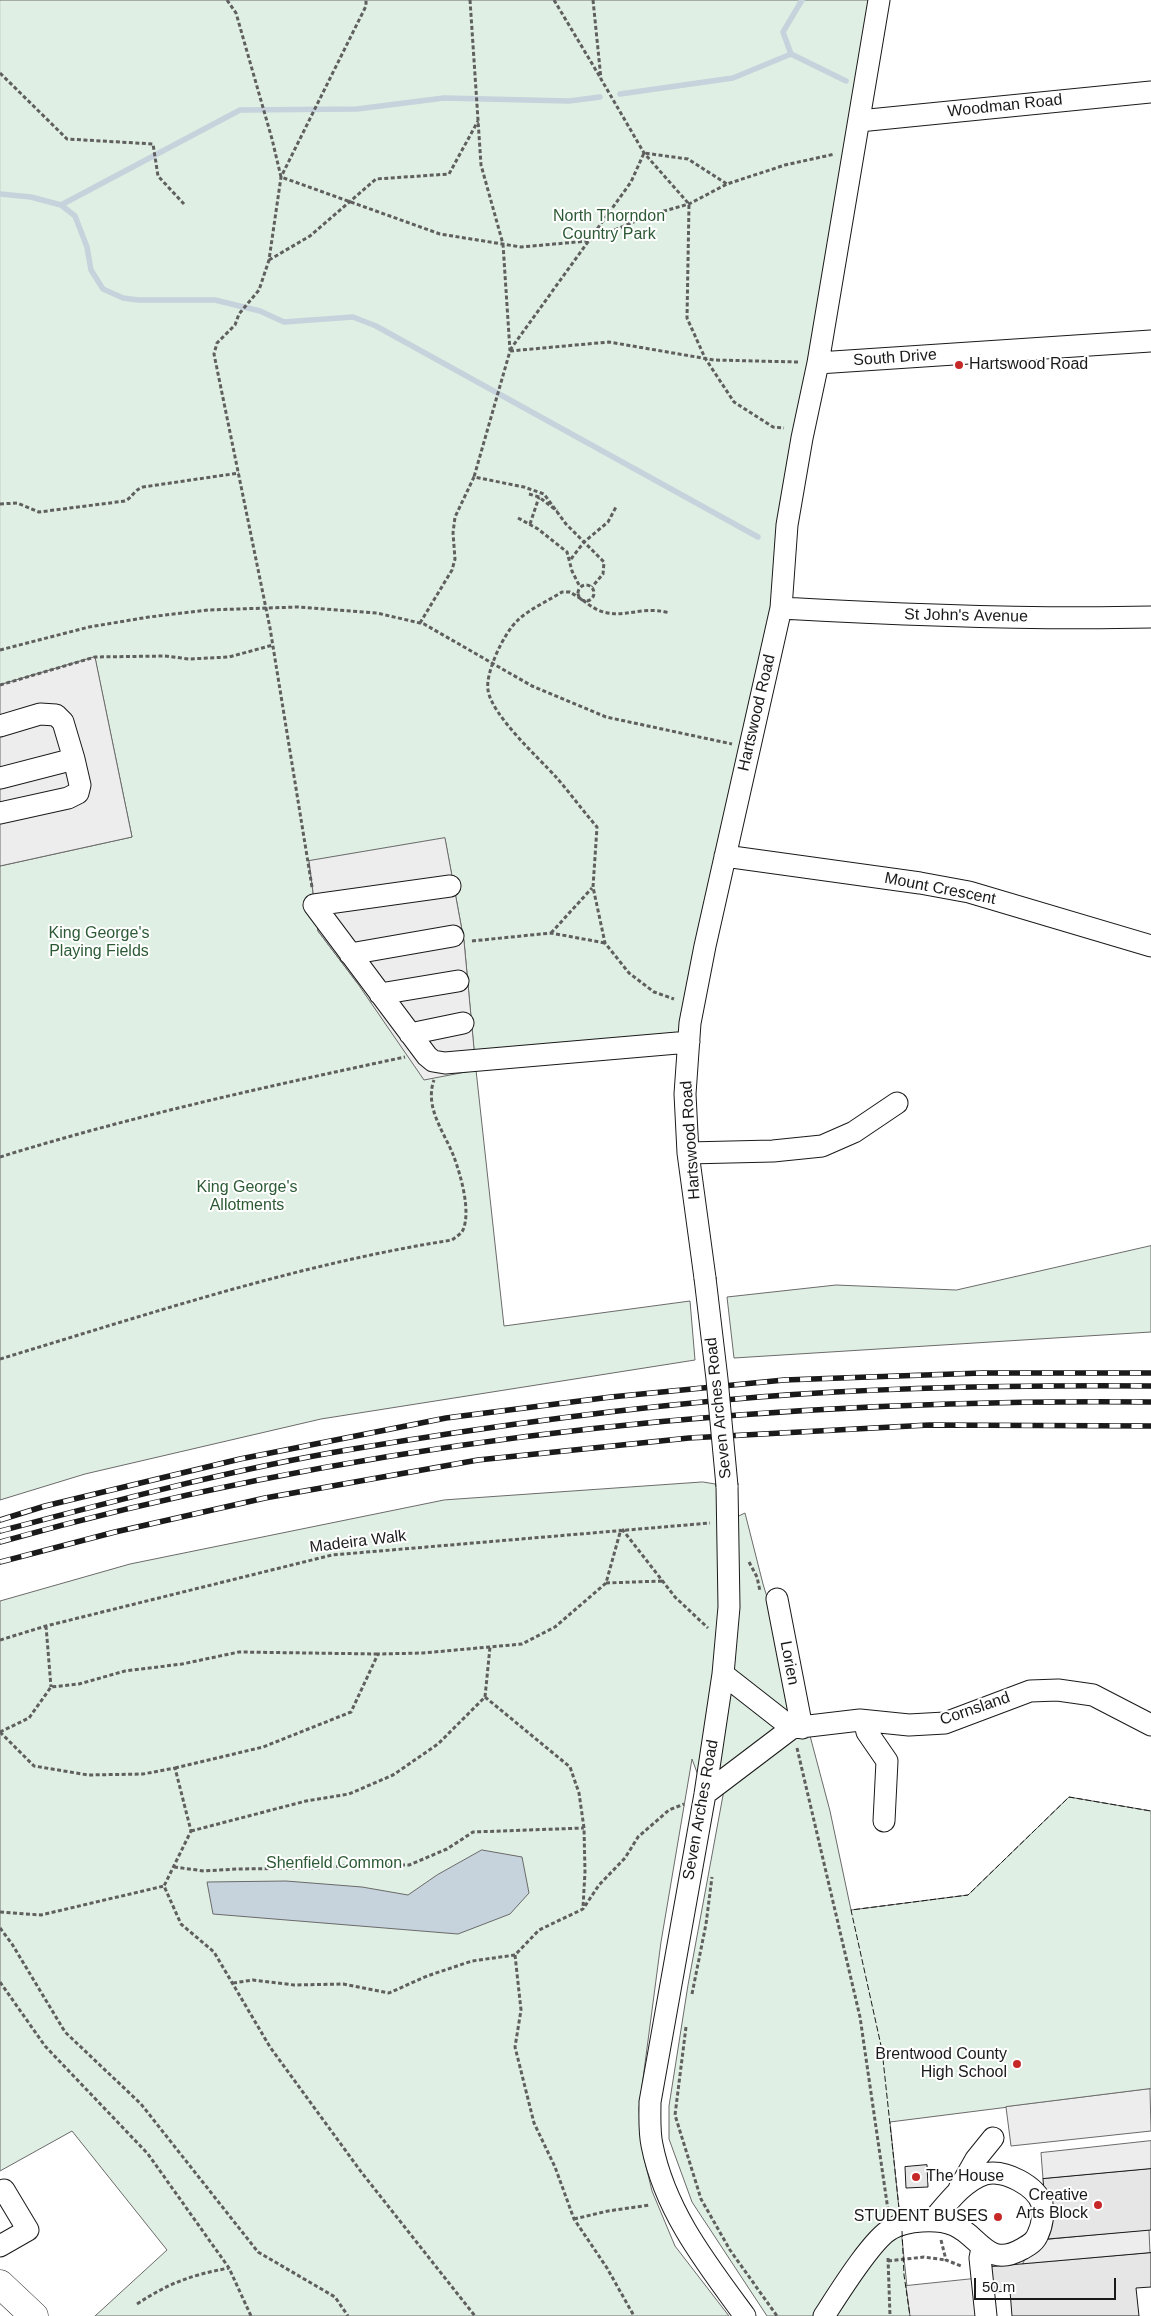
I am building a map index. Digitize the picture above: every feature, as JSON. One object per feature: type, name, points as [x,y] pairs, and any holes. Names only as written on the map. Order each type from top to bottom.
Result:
[{"type":"main road","points":[[0,2284],[34,2316]]},
{"type":"street","name":"Hartswood Road","points":[[705,1278],[688,1153],[684,1094],[689,1042],[694,1006],[725,856],[781,608],[787,526],[802,438],[818,363],[879,0]]},
{"type":"street","name":"Woodman Road","points":[[859,120],[1151,92]]},
{"type":"street","name":"South Drive","points":[[818,363],[1151,341]]},
{"type":"street","name":"St John's Avenue","points":[[781,608],[931,615],[1151,616]]},
{"type":"street","points":[[0,726],[40,714],[56,715],[63,722],[80,785],[78,793],[68,798],[0,813]]},
{"type":"street","points":[[0,778],[74,759]]},
{"type":"street","name":"Mount Crescent","points":[[725,856],[920,882],[969,892],[1151,946]]},
{"type":"street","points":[[450,886],[314,905],[427,1056],[439,1063],[689,1042]]},
{"type":"street","points":[[350,954],[459,939]]},
{"type":"street","points":[[380,994],[458,981]]},
{"type":"street","points":[[410,1034],[463,1023]]},
{"type":"street","points":[[688,1153],[774,1151],[822,1146],[854,1132],[897,1103]]},
{"type":"street","name":"Seven Arches Road","points":[[705,1278],[727,1486],[729,1607],[727,1645],[705,1794],[650,2102],[652,2143],[662,2182],[691,2243],[745,2316]]},
{"type":"street","name":"Lorien","points":[[769,1598],[797,1728]]},
{"type":"street","points":[[724,1674],[797,1728]]},
{"type":"street","name":"Cornsland","points":[[705,1794],[797,1728],[860,1720],[909,1724],[944,1723],[1030,1691],[1058,1690],[1093,1695],[1151,1725]]},
{"type":"street","points":[[860,1720],[865,1724],[866,1732],[886,1761],[884,1821]]},
{"type":"street","points":[[956,2194],[976,2159],[993,2138]]},
{"type":"street","points":[[824,2316],[867,2253],[889,2229],[901,2224],[932,2221],[944,2222],[955,2225],[982,2248],[995,2255],[1009,2255],[1032,2244],[1041,2225],[1042,2205],[1036,2194],[1017,2179],[986,2174],[969,2183],[956,2194],[932,2221]]},
{"type":"street","points":[[0,2246],[28,2230],[4,2190]]},
{"type":"street","points":[[982,2248],[980,2252],[981,2270],[986,2316]]},
{"type":"path","points":[[227,0],[236,13],[272,138],[281,177]]},
{"type":"path","points":[[314,905],[273,645],[214,354],[217,343],[235,325],[239,314],[259,290],[269,260],[281,177],[366,6],[366,0]]},
{"type":"path","points":[[420,624],[452,570],[455,559],[453,533],[455,517],[474,478],[510,350],[503,244],[481,165],[470,0]]},
{"type":"path","points":[[554,0],[644,153],[689,204],[687,318],[705,358],[734,402],[773,427],[793,429]]},
{"type":"path","points":[[593,0],[601,79]]},
{"type":"path","points":[[0,73],[67,139],[153,144],[158,176],[184,204]]},
{"type":"path","points":[[269,260],[310,236],[376,180],[449,174],[478,120]]},
{"type":"path","points":[[281,177],[440,234],[521,247],[588,241],[650,215],[689,204],[727,184],[785,164],[854,150]]},
{"type":"path","points":[[644,153],[688,160],[727,184]]},
{"type":"path","points":[[510,350],[631,182],[644,153]]},
{"type":"path","points":[[510,350],[609,342],[705,358],[818,363]]},
{"type":"path","points":[[0,504],[17,503],[39,512],[58,510],[125,501],[130,499],[136,489],[143,486],[239,473]]},
{"type":"path","points":[[474,478],[534,490],[544,494],[584,542],[604,562],[603,574],[592,587],[592,597],[588,600],[582,599]]},
{"type":"path","points":[[529,494],[539,497],[557,511]]},
{"type":"path","points":[[530,524],[539,497]]},
{"type":"path","points":[[570,559],[584,542],[608,522],[616,508]]},
{"type":"path","points":[[518,518],[530,524],[562,547],[570,559],[572,571],[580,587],[578,592],[582,599]]},
{"type":"path","points":[[580,587],[585,585],[592,587]]},
{"type":"path","points":[[670,612],[651,610],[617,614],[605,613],[590,606],[570,592],[562,592],[517,620],[492,665],[487,680],[488,692],[497,710],[523,744],[555,776],[597,828],[593,887],[605,943],[629,972],[654,992],[694,1006]]},
{"type":"path","points":[[0,650],[89,627],[141,618],[208,610],[266,607],[349,610],[386,615],[420,624],[539,689],[606,717],[750,747]]},
{"type":"path","points":[[0,685],[95,657],[165,656],[189,659],[229,657],[273,645]]},
{"type":"path","points":[[551,933],[593,887]]},
{"type":"path","points":[[459,939],[551,933],[605,943]]},
{"type":"path","points":[[0,1157],[50,1141],[262,1089],[414,1054],[427,1056]]},
{"type":"path","points":[[0,1359],[157,1310],[276,1278],[452,1240],[463,1232],[466,1203],[454,1158],[435,1114],[431,1099],[435,1078],[439,1072],[457,1062]]},
{"type":"path","name":"Madeira Walk","points":[[0,1640],[46,1626],[332,1554],[622,1529],[728,1522]]},
{"type":"path","points":[[622,1529],[675,1597],[727,1645]]},
{"type":"path","points":[[52,1687],[79,1684],[126,1671],[182,1664],[239,1652],[423,1653],[522,1644],[547,1631],[606,1583],[622,1529]]},
{"type":"path","points":[[748,1560],[769,1598]]},
{"type":"path","points":[[606,1583],[662,1581]]},
{"type":"path","points":[[46,1626],[52,1687],[29,1718],[0,1732],[34,1766],[88,1775],[143,1774],[263,1747],[351,1712],[378,1654]]},
{"type":"path","points":[[191,1831],[306,1801],[349,1794],[393,1775],[438,1744],[485,1697],[490,1647]]},
{"type":"path","points":[[485,1697],[570,1767],[579,1793],[584,1828],[585,1872],[583,1909]]},
{"type":"path","points":[[797,1728],[860,2017],[889,2229],[890,2316]]},
{"type":"path","points":[[0,1912],[41,1915],[164,1886],[191,1831],[175,1768]]},
{"type":"path","points":[[232,1983],[253,1980],[294,1985],[343,1984],[389,1993],[427,1976],[472,1961],[515,1955],[538,1930],[583,1909],[599,1885],[625,1858],[638,1837],[669,1810],[705,1794]]},
{"type":"path","points":[[174,1867],[204,1871],[236,1869],[294,1870],[360,1864],[409,1865],[446,1849],[473,1832],[584,1828]]},
{"type":"path","points":[[691,1999],[706,1924],[713,1875]]},
{"type":"path","points":[[164,1886],[181,1924],[214,1952],[270,2048],[362,2173],[475,2316]]},
{"type":"path","points":[[0,1928],[12,1944],[65,2032],[141,2104],[258,2252],[335,2297],[348,2316]]},
{"type":"path","points":[[515,1955],[521,2010],[515,2047],[534,2124],[555,2167],[574,2220],[606,2268],[634,2316]]},
{"type":"path","points":[[0,1982],[45,2046],[148,2154],[228,2268],[251,2316]]},
{"type":"path","points":[[687,2018],[675,2115],[701,2199],[730,2250],[777,2316]]},
{"type":"path","points":[[574,2220],[670,2200]]},
{"type":"path","points":[[932,2221],[946,2260]]},
{"type":"path","points":[[888,2260],[924,2257],[946,2260],[981,2270]]},
{"type":"path","points":[[136,2304],[158,2290],[191,2275],[228,2268]]},
{"type":"green space","points":[[0,0],[884,0],[689,1042],[475,1061],[464,941],[445,839],[309,862],[318,931],[358,984],[476,1070],[504,1326],[690,1301],[695,1360],[321,1419],[85,1474],[0,1500],[0,866],[132,837],[95,658],[0,685]]},
{"type":"green space","points":[[1151,1246],[1151,1332],[734,1358],[727,1297],[836,1285],[956,1290]]},
{"type":"green space","name":"Shenfield Common","points":[[703,1482],[727,1486],[728,1521],[745,1513],[763,1584],[809,1732],[830,1811],[851,1910],[968,1895],[1069,1797],[1151,1811],[1151,2089],[890,2122],[910,2316],[767,2316],[692,2202],[669,2139],[669,2106],[688,1985],[726,1779],[705,1794],[692,1759],[661,1942],[639,2109],[644,2158],[652,2191],[675,2246],[729,2316],[95,2316],[167,2250],[72,2131],[0,2171],[0,1601],[130,1564],[444,1500]]},
{"type":"shaded area","points":[[95,657],[132,837],[0,866],[0,685]]},
{"type":"shaded area","points":[[445,838],[464,941],[476,1070],[424,1080],[358,984],[318,931],[309,861]]},
{"type":"shaded area","points":[[482,1850],[522,1857],[529,1893],[510,1914],[458,1934],[213,1914],[207,1882],[286,1881],[362,1887],[408,1895],[437,1875]]},
{"type":"shaded area","points":[[1150,2089],[1151,2131],[1011,2146],[1006,2107]]},
{"type":"shaded area","points":[[1151,2141],[1151,2169],[1043,2179],[1041,2153]]},
{"type":"shaded area","points":[[1149,2230],[1150,2253],[1022,2265],[1038,2234],[1048,2239]]},
{"type":"shaded area","points":[[992,2277],[996,2316],[910,2316],[906,2286]]},
{"type":"building","name":"The House","points":[[927,2165],[928,2187],[906,2188],[905,2167]]},
{"type":"building","name":"Creative Arts Block","points":[[1151,2169],[1151,2230],[1048,2239],[1043,2179]]},
{"type":"building","points":[[1151,2253],[1151,2287],[1136,2288],[1139,2316],[1012,2316],[1010,2291],[993,2292],[991,2267]]},
{"type":"waterway","points":[[802,0],[783,32],[791,54],[846,81]]},
{"type":"waterway","points":[[620,94],[733,78],[791,54]]},
{"type":"waterway","points":[[61,205],[240,110],[357,109],[444,98],[569,101],[600,97]]},
{"type":"waterway","points":[[0,194],[31,197],[61,205],[75,216],[87,247],[91,270],[103,289],[123,298],[138,300],[215,300],[260,311],[284,322],[353,317],[376,326],[758,537]]},
{"type":"railway","points":[[0,1520],[45,1506],[240,1459],[446,1418],[611,1397],[784,1380],[982,1373],[1151,1373]]},
{"type":"railway","points":[[0,1531],[173,1487],[303,1458],[553,1419],[708,1401],[857,1391],[955,1387],[1151,1386]]},
{"type":"railway","points":[[0,1542],[141,1506],[283,1475],[426,1451],[570,1431],[715,1417],[860,1407],[1151,1402]]},
{"type":"railway","points":[[0,1562],[115,1532],[265,1498],[478,1460],[689,1438],[929,1425],[1151,1426]]},
{"type":"fence","points":[[900,2217],[882,2050],[851,1910],[968,1895],[1069,1797],[1151,1811]]},
{"type":"fence","points":[[902,2231],[904,2275],[910,2316]]},
{"type":"place","name":"Hartswood Road","points":[[959,365]]},
{"type":"place","name":"Brentwood County High School","points":[[1017,2064]]},
{"type":"place","name":"The House","points":[[916,2177]]},
{"type":"place","name":"Creative Arts Block","points":[[1098,2205]]},
{"type":"place","name":"STUDENT BUSES","points":[[998,2217]]},
{"type":"park label","name":"North Thorndon Country Park","points":[[609,226]]},
{"type":"park label","name":"King George's Playing Fields","points":[[99,943]]},
{"type":"park label","name":"King George's Allotments","points":[[247,1197]]}]
